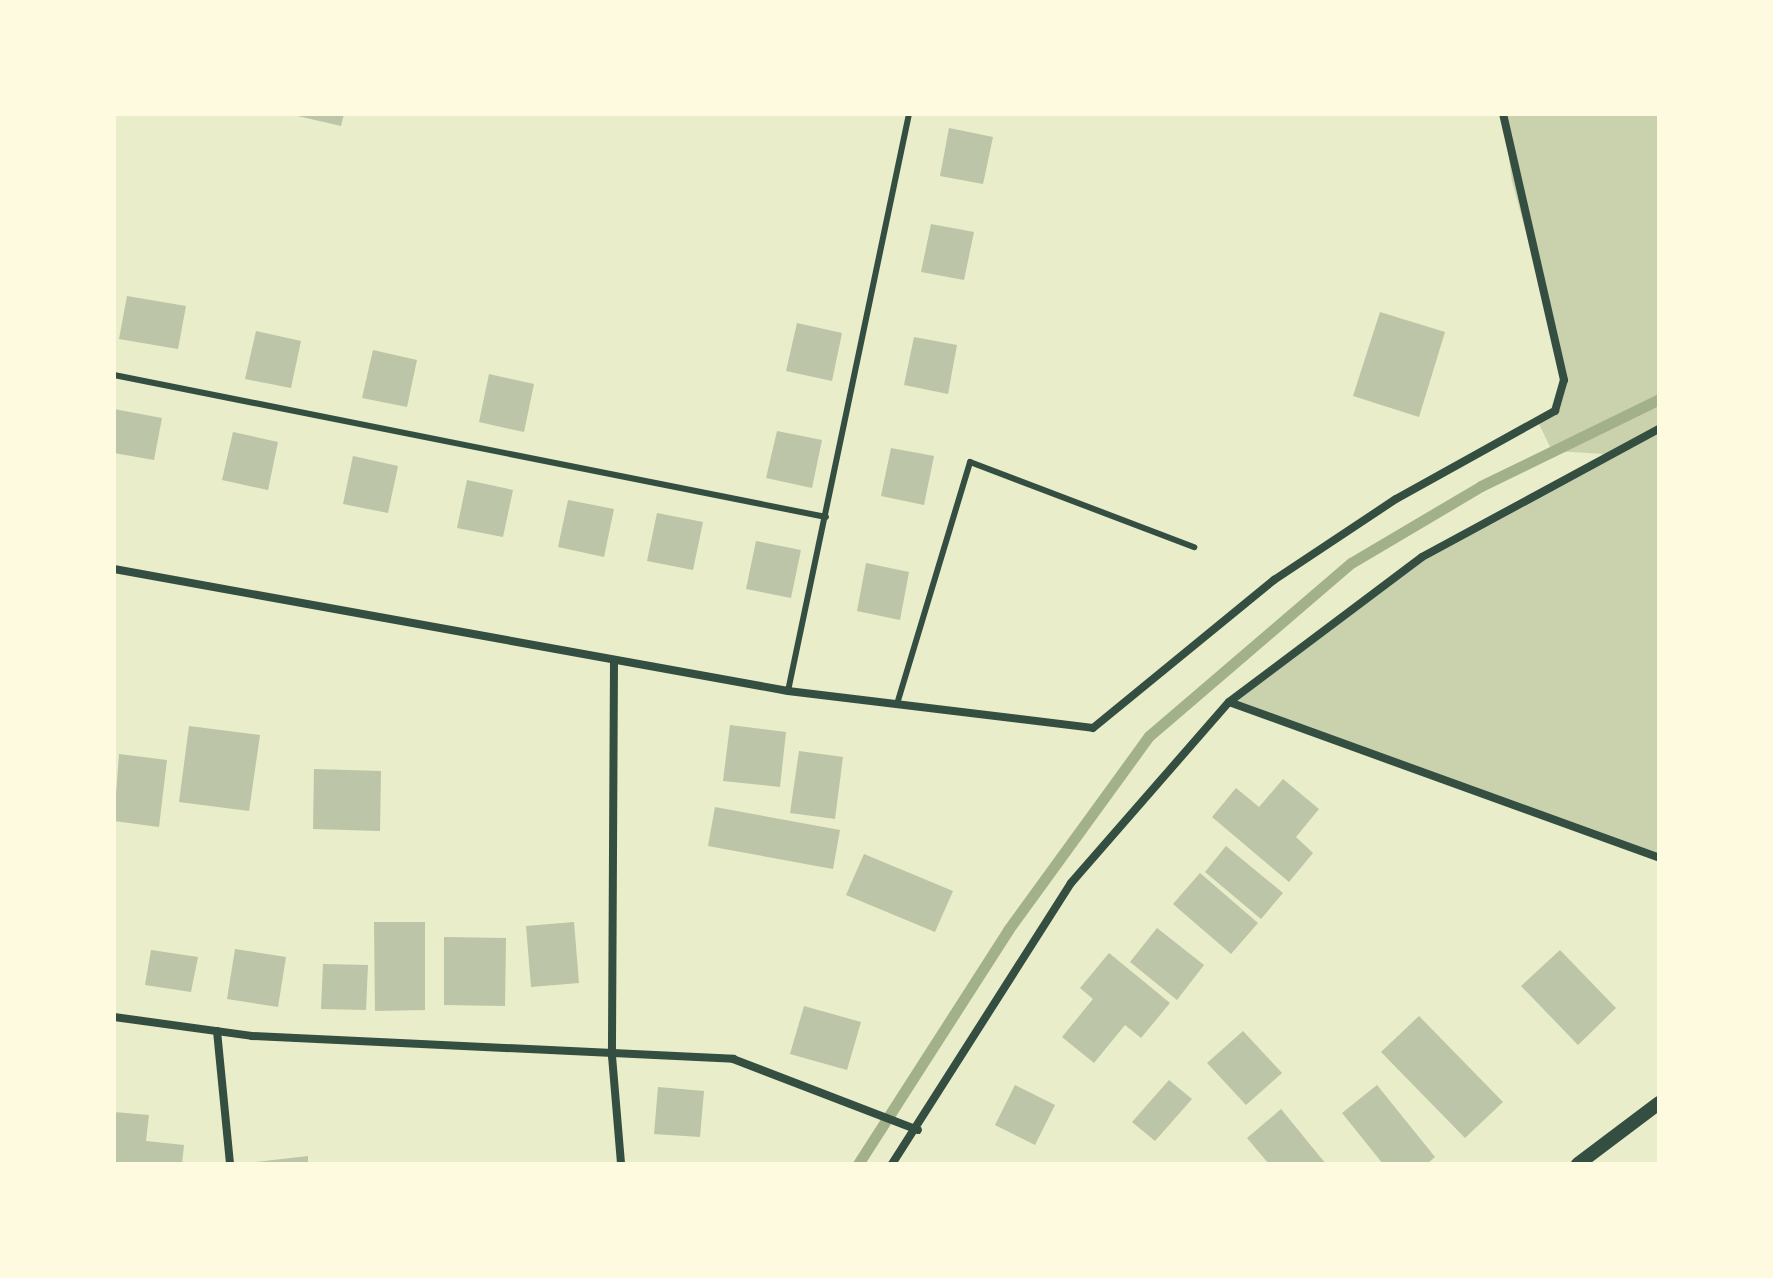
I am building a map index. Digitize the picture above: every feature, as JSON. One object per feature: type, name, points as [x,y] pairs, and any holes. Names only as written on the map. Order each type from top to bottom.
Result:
[{"type":"street","points":[[114,569],[788,691],[1093,728],[1274,580],[1396,499],[1555,411],[1564,380],[1503,114]]},
{"type":"street","points":[[892,1164],[918,1130],[1071,883],[1229,702],[1422,557],[1659,429]]},
{"type":"street","points":[[614,660],[612,1056],[621,1164]]},
{"type":"street","points":[[1229,702],[1659,858]]},
{"type":"street","points":[[114,1017],[217,1031],[612,1056],[733,1059],[865,1107],[918,1130]]},
{"type":"street","points":[[217,1031],[230,1164]]},
{"type":"street","points":[[1578,1164],[1659,1103]]},
{"type":"lane","points":[[788,691],[909,114]]},
{"type":"lane","points":[[114,375],[826,517]]},
{"type":"lane","points":[[897,704],[970,462],[1044,484],[1194,547]]},
{"type":"green space","points":[[1503,114],[1659,114],[1659,858],[1229,702],[1422,557],[1606,454],[1552,451],[1539,424],[1562,397],[1560,359],[1512,181]]},
{"type":"building","points":[[289,114],[344,114],[341,126]]},
{"type":"building","points":[[949,128],[993,137],[983,184],[940,176]]},
{"type":"building","points":[[931,224],[974,232],[964,280],[921,272]]},
{"type":"building","points":[[127,296],[186,306],[178,349],[119,339]]},
{"type":"building","points":[[1380,312],[1445,332],[1419,417],[1353,396]]},
{"type":"building","points":[[797,323],[842,333],[832,381],[786,371]]},
{"type":"building","points":[[256,331],[301,341],[291,388],[245,379]]},
{"type":"building","points":[[914,337],[957,345],[948,394],[904,385]]},
{"type":"building","points":[[373,350],[417,360],[407,407],[362,398]]},
{"type":"building","points":[[489,374],[534,384],[524,432],[479,422]]},
{"type":"building","points":[[114,409],[162,418],[154,460],[114,453]]},
{"type":"building","points":[[777,431],[822,440],[812,488],[766,478]]},
{"type":"building","points":[[233,432],[278,442],[268,490],[222,480]]},
{"type":"building","points":[[891,448],[934,456],[924,505],[881,496]]},
{"type":"building","points":[[353,456],[398,466],[388,513],[343,504]]},
{"type":"building","points":[[467,480],[513,490],[503,537],[457,528]]},
{"type":"building","points":[[568,500],[614,509],[604,557],[558,547]]},
{"type":"building","points":[[657,513],[703,522],[693,570],[647,561]]},
{"type":"building","points":[[756,541],[801,550],[791,598],[746,589]]},
{"type":"building","points":[[866,563],[909,572],[900,620],[857,611]]},
{"type":"building","points":[[730,725],[786,732],[780,787],[723,781]]},
{"type":"building","points":[[189,726],[260,735],[249,811],[179,802]]},
{"type":"building","points":[[799,751],[843,757],[835,819],[790,813]]},
{"type":"building","points":[[119,754],[167,760],[159,827],[114,821]]},
{"type":"building","points":[[314,769],[381,771],[380,831],[313,829]]},
{"type":"building","points":[[1283,779],[1319,809],[1296,837],[1313,853],[1289,882],[1212,817],[1236,788],[1259,807]]},
{"type":"building","points":[[715,807],[840,830],[833,869],[708,846]]},
{"type":"building","points":[[1226,846],[1283,893],[1261,919],[1205,872]]},
{"type":"building","points":[[864,854],[953,891],[935,932],[846,895]]},
{"type":"building","points":[[1200,873],[1258,923],[1231,954],[1173,904]]},
{"type":"building","points":[[374,922],[425,922],[425,1010],[375,1011]]},
{"type":"building","points":[[574,922],[579,983],[531,987],[526,926]]},
{"type":"building","points":[[1157,928],[1204,965],[1177,1000],[1130,962]]},
{"type":"building","points":[[444,937],[506,938],[505,1006],[444,1005]]},
{"type":"building","points":[[235,949],[286,957],[278,1007],[227,999]]},
{"type":"building","points":[[151,950],[198,957],[191,992],[145,985]]},
{"type":"building","points":[[1560,950],[1616,1008],[1578,1045],[1521,986]]},
{"type":"building","points":[[1109,953],[1170,1003],[1141,1038],[1125,1025],[1094,1063],[1062,1037],[1093,999],[1080,988]]},
{"type":"building","points":[[323,964],[368,965],[366,1010],[321,1009]]},
{"type":"building","points":[[804,1006],[861,1022],[847,1070],[790,1054]]},
{"type":"building","points":[[1419,1016],[1503,1102],[1465,1138],[1381,1052]]},
{"type":"building","points":[[1243,1031],[1282,1073],[1246,1105],[1207,1063]]},
{"type":"building","points":[[1169,1080],[1192,1099],[1155,1141],[1132,1122]]},
{"type":"building","points":[[1015,1085],[1055,1105],[1035,1145],[995,1125]]},
{"type":"building","points":[[1377,1085],[1435,1157],[1427,1164],[1383,1164],[1342,1113]]},
{"type":"building","points":[[658,1087],[704,1091],[700,1137],[654,1134]]},
{"type":"building","points":[[1281,1109],[1326,1164],[1269,1164],[1247,1138]]},
{"type":"building","points":[[114,1112],[149,1115],[146,1141],[184,1145],[182,1164],[114,1164]]},
{"type":"building","points":[[308,1156],[308,1164],[256,1164],[256,1162]]},
{"type":"waterway","points":[[858,1164],[1008,930],[1149,736],[1351,563],[1481,486],[1659,399]]}]
